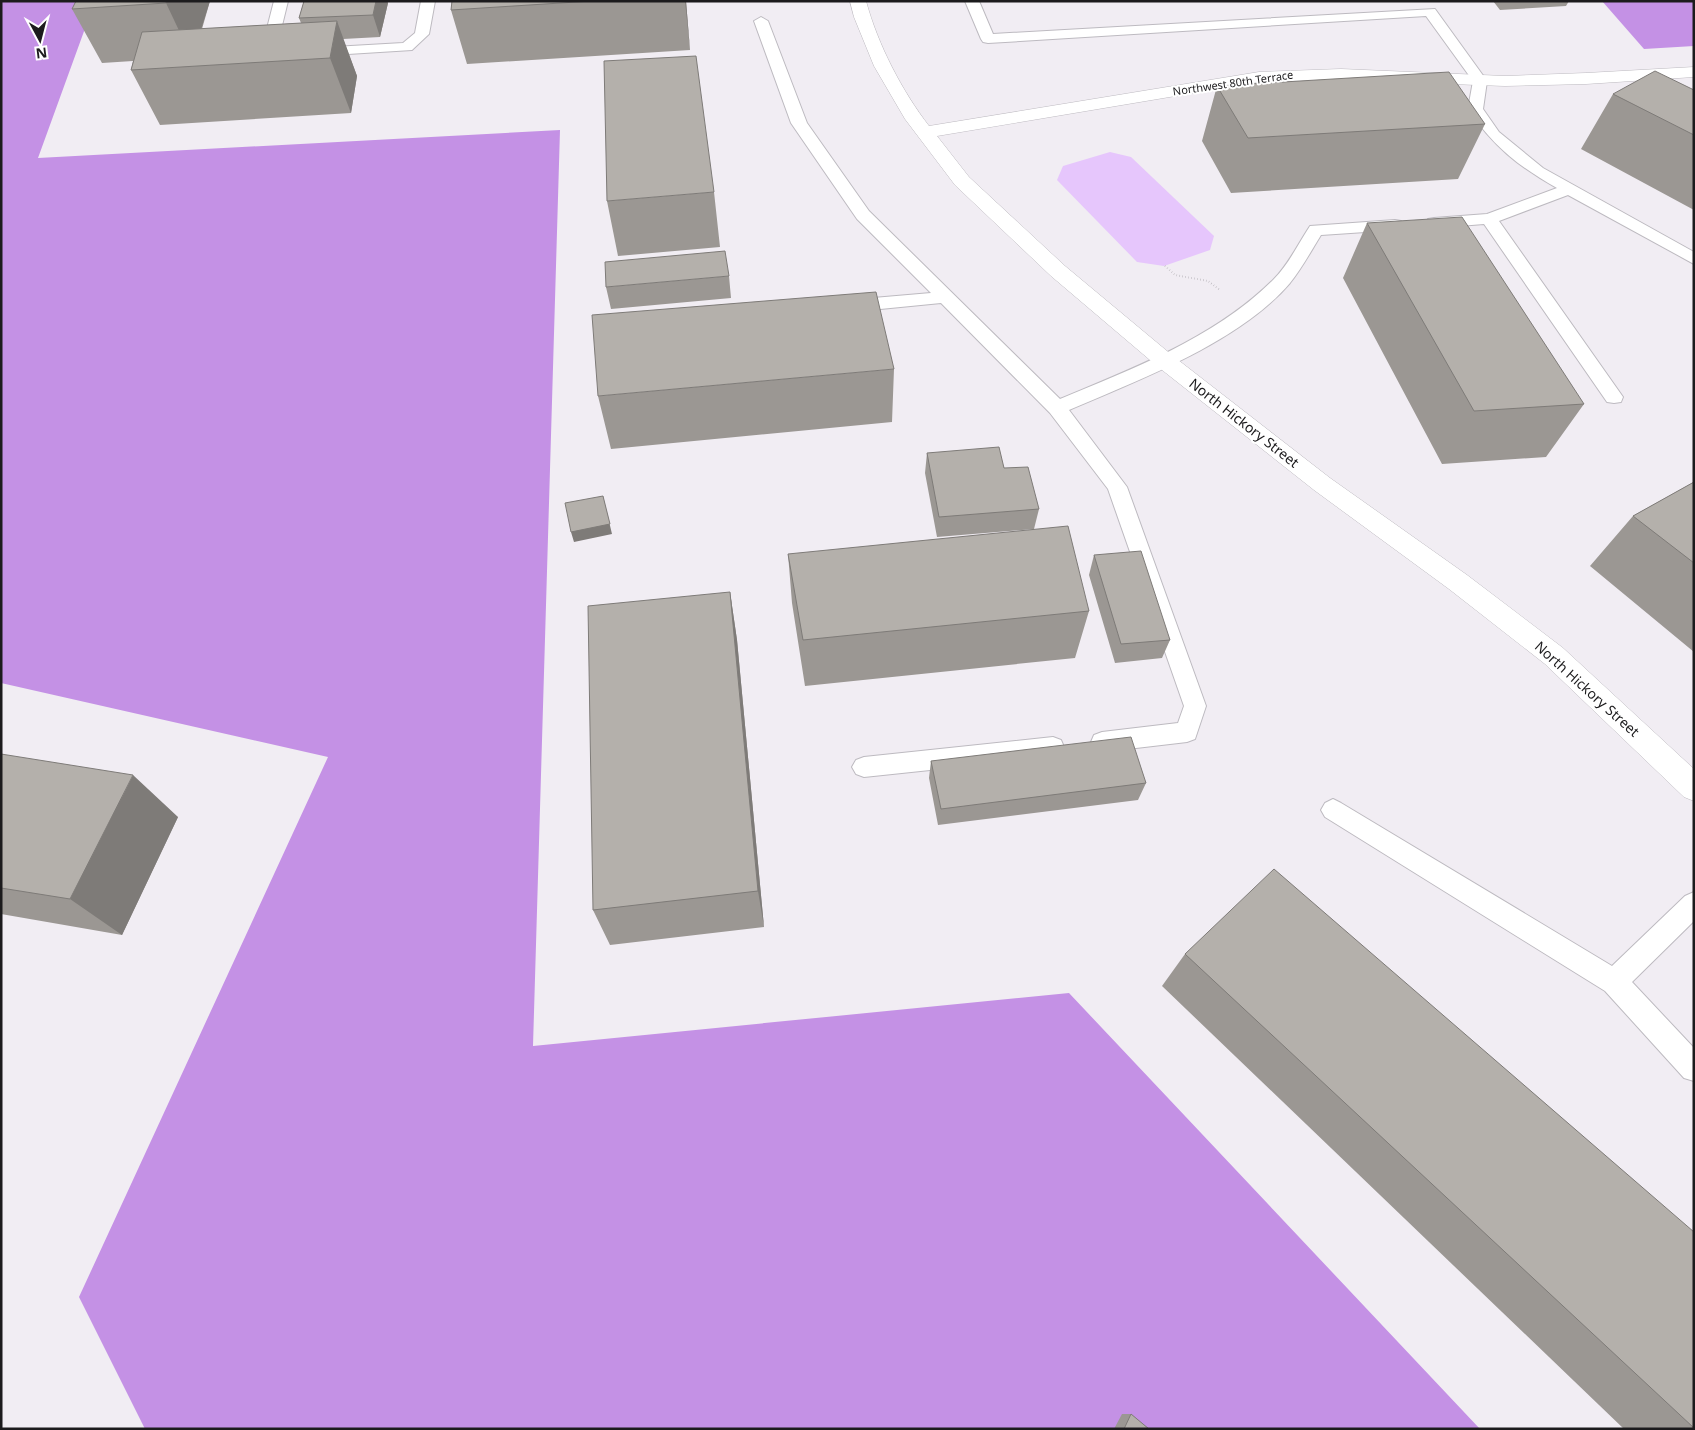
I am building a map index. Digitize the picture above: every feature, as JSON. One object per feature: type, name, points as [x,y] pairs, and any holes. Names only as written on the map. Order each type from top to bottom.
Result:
[{"type":"street","name":"North Hickory Street","points":[[858,1],[862,17],[883,66],[924,133],[962,180],[1058,271],[1164,361],[1322,484],[1458,582],[1554,656],[1694,788]]},
{"type":"street","name":"Northwest 80th Terrace","points":[[924,133],[1259,77],[1297,73],[1337,73],[1480,81],[1529,81],[1694,72]]},
{"type":"lane","points":[[281,1],[270,44],[298,53],[407,47],[422,34],[428,1]]},
{"type":"lane","points":[[972,1],[988,39],[1352,16],[1426,7],[1480,81],[1475,109],[1494,135],[1537,171],[1694,259]]},
{"type":"lane","points":[[1342,1],[1352,16]]},
{"type":"lane","points":[[761,21],[799,123],[862,215],[1057,408],[1118,487],[1195,706],[1187,732],[864,767]]},
{"type":"lane","points":[[1057,408],[1164,361],[1227,326],[1280,283],[1316,230],[1489,219],[1570,189]]},
{"type":"lane","points":[[1489,219],[1614,397]]},
{"type":"lane","points":[[837,307],[946,297]]},
{"type":"lane","points":[[1333,810],[1614,982],[1694,1068]]},
{"type":"lane","points":[[1614,982],[1694,904]]},
{"type":"path","points":[[1165,266],[1175,275],[1208,281],[1247,310]]},
{"type":"shaded area","points":[[1,1],[95,1],[38,158],[560,130],[533,1046],[1069,993],[1480,1429],[145,1429],[79,1297],[328,757],[1,683]]},
{"type":"shaded area","points":[[1602,1],[1694,1],[1694,46],[1644,49]]},
{"type":"shaded area","points":[[1110,152],[1131,157],[1214,236],[1210,250],[1164,266],[1137,262],[1057,180],[1063,166]]},
{"type":"building","points":[[76,1],[167,1],[166,3],[72,9]]},
{"type":"building","points":[[304,1],[376,1],[373,15],[299,18]]},
{"type":"building","points":[[452,1],[592,1],[451,10]]},
{"type":"building","points":[[337,21],[330,58],[131,70],[142,32]]},
{"type":"building","points":[[696,56],[714,192],[607,201],[604,61]]},
{"type":"building","points":[[1655,71],[1694,90],[1694,135],[1613,94]]},
{"type":"building","points":[[1449,72],[1485,124],[1248,138],[1217,86]]},
{"type":"building","points":[[1462,217],[1584,404],[1474,411],[1367,223]]},
{"type":"building","points":[[725,251],[729,276],[606,287],[605,262]]},
{"type":"building","points":[[876,292],[894,369],[598,396],[592,315]]},
{"type":"building","points":[[999,447],[1004,468],[1028,467],[1039,509],[939,517],[927,453]]},
{"type":"building","points":[[1694,482],[1694,563],[1633,516]]},
{"type":"building","points":[[603,496],[610,524],[571,532],[565,503]]},
{"type":"building","points":[[1068,526],[1089,611],[803,640],[788,554]]},
{"type":"building","points":[[1141,551],[1170,640],[1121,644],[1094,555]]},
{"type":"building","points":[[730,592],[758,891],[593,910],[588,606]]},
{"type":"building","points":[[1131,737],[1146,783],[941,809],[931,761]]},
{"type":"building","points":[[1,754],[133,775],[70,899],[1,888]]},
{"type":"building","points":[[1274,869],[1694,1232],[1694,1428],[1185,954]]},
{"type":"building","points":[[1131,1414],[1149,1429],[1124,1429]]}]
